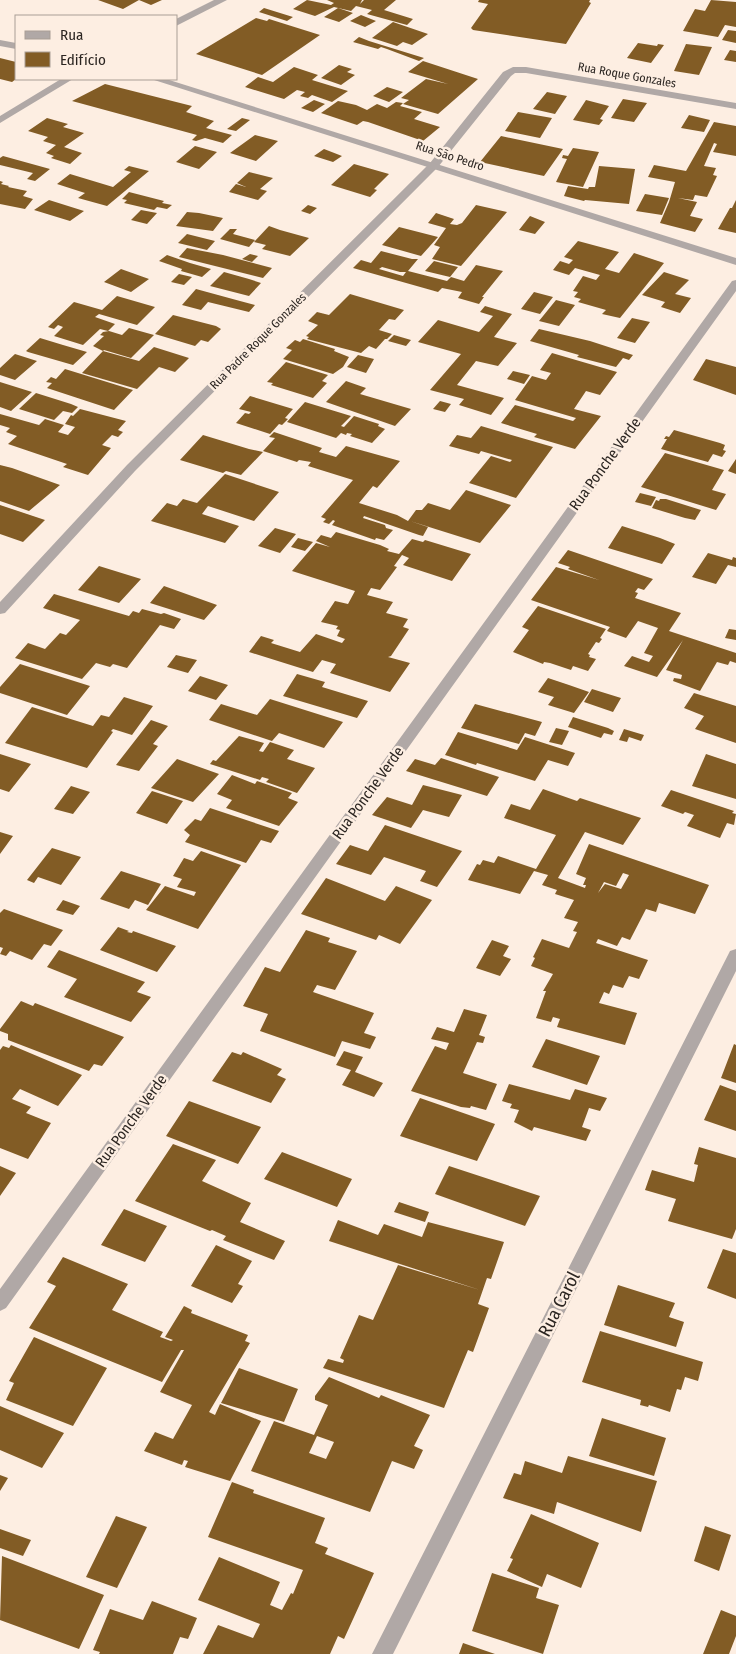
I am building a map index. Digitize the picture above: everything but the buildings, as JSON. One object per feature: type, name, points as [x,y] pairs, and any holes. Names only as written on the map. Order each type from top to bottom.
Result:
[{"type":"street","points":[[178,22],[222,0]]},
{"type":"street","points":[[0,43],[15,46]]},
{"type":"street","name":"Rua Roque Gonzales","points":[[513,70],[736,106]]},
{"type":"street","name":"Rua Padre Roque Gonzales","points":[[0,610],[131,468],[434,165],[507,74],[513,70]]},
{"type":"street","points":[[0,120],[66,80]]},
{"type":"street","name":"Rua São Pedro","points":[[159,80],[434,165],[736,262]]},
{"type":"street","name":"Rua Ponche Verde","points":[[0,1303],[736,282]]},
{"type":"street","name":"Rua Carol","points":[[382,1654],[736,955]]}]
